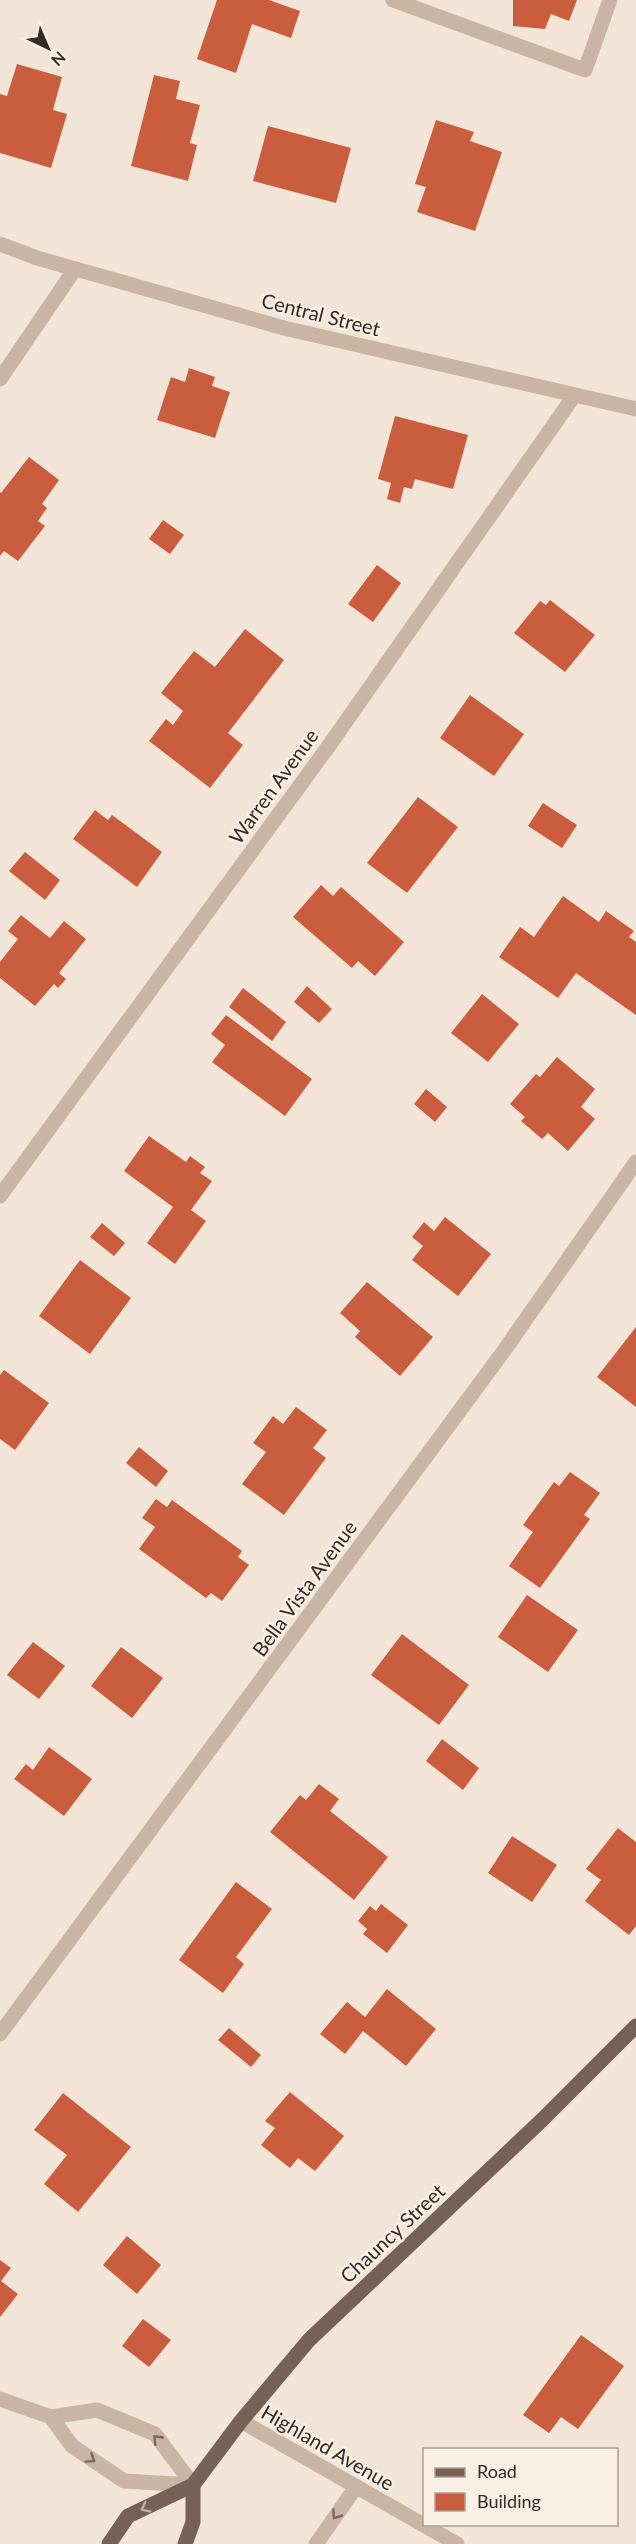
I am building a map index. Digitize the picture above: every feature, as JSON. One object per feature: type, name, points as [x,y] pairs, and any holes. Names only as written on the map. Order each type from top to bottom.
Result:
[{"type":"main road","name":"Chauncy Street","points":[[109,2544],[128,2516],[193,2485],[241,2421],[309,2340],[542,2120],[636,2026]]},
{"type":"main road","points":[[185,2544],[193,2522],[193,2485]]},
{"type":"street","points":[[393,0],[585,70],[610,0]]},
{"type":"street","name":"Central Street","points":[[0,244],[37,258],[284,328],[636,409]]},
{"type":"street","points":[[0,379],[75,269]]},
{"type":"street","name":"Warren Avenue","points":[[0,1196],[328,747],[574,396]]},
{"type":"street","name":"Bella Vista Avenue","points":[[0,2034],[503,1352],[636,1162]]},
{"type":"street","points":[[0,2399],[51,2417],[97,2410],[155,2434],[193,2485]]},
{"type":"street","points":[[51,2417],[72,2446],[124,2481],[193,2485]]},
{"type":"street","name":"Highland Avenue","points":[[241,2421],[423,2524]]},
{"type":"street","points":[[316,2544],[356,2487]]},
{"type":"street","name":"Highland Avenue","points":[[426,2526],[458,2544]]},
{"type":"building","points":[[217,0],[269,0],[300,11],[291,38],[252,24],[236,73],[197,59]]},
{"type":"building","points":[[513,0],[577,0],[569,21],[551,14],[545,29],[513,26]]},
{"type":"building","points":[[17,64],[62,77],[53,110],[67,114],[51,168],[0,153],[0,94],[7,96]]},
{"type":"building","points":[[154,75],[180,81],[176,99],[200,105],[190,143],[197,145],[188,181],[131,166]]},
{"type":"building","points":[[436,120],[474,132],[470,141],[502,152],[475,231],[417,212],[426,187],[415,184]]},
{"type":"building","points":[[268,126],[351,148],[336,203],[253,181]]},
{"type":"building","points":[[189,368],[215,377],[212,386],[230,392],[215,438],[157,420],[171,377],[185,382]]},
{"type":"building","points":[[395,416],[468,435],[453,489],[415,479],[412,489],[404,487],[400,503],[387,499],[391,483],[378,479]]},
{"type":"building","points":[[29,457],[59,480],[42,504],[47,508],[38,521],[45,526],[18,561],[4,551],[0,556],[0,492]]},
{"type":"building","points":[[163,520],[184,535],[170,554],[149,539]]},
{"type":"building","points":[[377,565],[401,583],[373,622],[348,604]]},
{"type":"building","points":[[550,600],[595,635],[565,672],[514,633],[540,601],[546,605]]},
{"type":"building","points":[[245,629],[284,660],[228,733],[243,745],[210,788],[149,741],[166,719],[173,725],[183,711],[161,693],[194,651],[215,667]]},
{"type":"building","points":[[470,695],[524,734],[494,776],[440,738]]},
{"type":"building","points":[[418,797],[458,827],[407,893],[367,863]]},
{"type":"building","points":[[543,803],[577,825],[562,848],[528,826]]},
{"type":"building","points":[[95,810],[108,820],[112,815],[162,852],[137,887],[73,839]]},
{"type":"building","points":[[25,852],[60,880],[45,900],[9,871]]},
{"type":"building","points":[[321,885],[333,896],[341,887],[404,942],[375,976],[358,961],[352,968],[293,917]]},
{"type":"building","points":[[563,896],[599,922],[606,911],[634,931],[629,937],[636,942],[636,1015],[576,973],[558,998],[499,957],[520,927],[534,937]]},
{"type":"building","points":[[21,915],[50,938],[64,921],[86,939],[59,973],[66,979],[58,988],[54,984],[35,1006],[0,978],[0,962],[18,939],[8,931]]},
{"type":"building","points":[[307,986],[332,1009],[319,1023],[294,1002]]},
{"type":"building","points":[[243,988],[286,1022],[272,1041],[229,1007]]},
{"type":"building","points":[[482,994],[519,1024],[488,1062],[451,1033]]},
{"type":"building","points":[[226,1015],[312,1079],[285,1116],[212,1062],[225,1045],[211,1034]]},
{"type":"building","points":[[557,1057],[595,1089],[581,1107],[595,1119],[568,1151],[548,1133],[542,1139],[521,1121],[525,1117],[510,1104],[536,1074],[540,1077]]},
{"type":"building","points":[[426,1089],[447,1107],[435,1122],[414,1104]]},
{"type":"building","points":[[149,1136],[186,1162],[190,1156],[205,1167],[200,1173],[212,1181],[191,1210],[206,1221],[175,1264],[147,1243],[173,1207],[124,1171]]},
{"type":"building","points":[[445,1217],[491,1254],[458,1296],[412,1260],[423,1246],[412,1237],[424,1222],[434,1231]]},
{"type":"building","points":[[102,1223],[125,1243],[114,1256],[90,1237]]},
{"type":"building","points":[[80,1260],[131,1298],[90,1354],[39,1316]]},
{"type":"building","points":[[367,1282],[433,1337],[400,1376],[355,1337],[360,1331],[340,1313]]},
{"type":"building","points":[[636,1327],[636,1407],[597,1377]]},
{"type":"building","points":[[4,1370],[49,1403],[15,1450],[0,1439],[0,1375]]},
{"type":"building","points":[[296,1407],[327,1430],[313,1448],[326,1458],[284,1515],[242,1484],[266,1452],[253,1443],[273,1416],[283,1424]]},
{"type":"building","points":[[139,1447],[168,1471],[156,1487],[126,1463]]},
{"type":"building","points":[[570,1472],[600,1493],[584,1515],[590,1519],[540,1588],[509,1566],[533,1532],[523,1525],[554,1482],[559,1486]]},
{"type":"building","points":[[156,1499],[167,1507],[172,1500],[242,1551],[238,1557],[249,1565],[222,1601],[211,1593],[206,1598],[139,1549],[155,1527],[142,1518]]},
{"type":"building","points":[[527,1595],[578,1630],[548,1672],[498,1637]]},
{"type":"building","points":[[402,1634],[469,1685],[439,1725],[371,1675]]},
{"type":"building","points":[[33,1642],[65,1666],[39,1699],[7,1675]]},
{"type":"building","points":[[121,1647],[163,1678],[132,1718],[91,1686]]},
{"type":"building","points":[[442,1739],[479,1768],[463,1790],[426,1761]]},
{"type":"building","points":[[49,1747],[92,1779],[64,1816],[14,1779],[26,1764],[33,1770]]},
{"type":"building","points":[[319,1784],[339,1799],[330,1811],[388,1857],[354,1900],[270,1832],[300,1795],[306,1800]]},
{"type":"building","points":[[618,1828],[636,1842],[636,1926],[629,1935],[585,1901],[601,1880],[586,1869]]},
{"type":"building","points":[[512,1836],[557,1865],[532,1902],[488,1873]]},
{"type":"building","points":[[236,1882],[272,1909],[236,1957],[244,1964],[223,1993],[179,1960]]},
{"type":"building","points":[[381,1904],[408,1925],[387,1953],[363,1934],[367,1929],[358,1921],[370,1906],[376,1911]]},
{"type":"building","points":[[387,1989],[436,2029],[406,2066],[363,2031],[345,2054],[320,2034],[347,2002],[365,2017]]},
{"type":"building","points":[[229,2028],[261,2055],[251,2067],[218,2040]]},
{"type":"building","points":[[290,2092],[344,2136],[315,2171],[298,2158],[290,2168],[261,2145],[275,2128],[265,2121]]},
{"type":"building","points":[[63,2093],[131,2147],[78,2212],[44,2184],[67,2155],[34,2130]]},
{"type":"building","points":[[127,2236],[161,2265],[137,2294],[103,2265]]},
{"type":"building","points":[[0,2260],[11,2268],[1,2281],[18,2294],[0,2317]]},
{"type":"building","points":[[143,2319],[171,2340],[149,2367],[122,2346]]},
{"type":"building","points":[[581,2335],[624,2366],[578,2429],[561,2417],[549,2433],[523,2415]]}]
